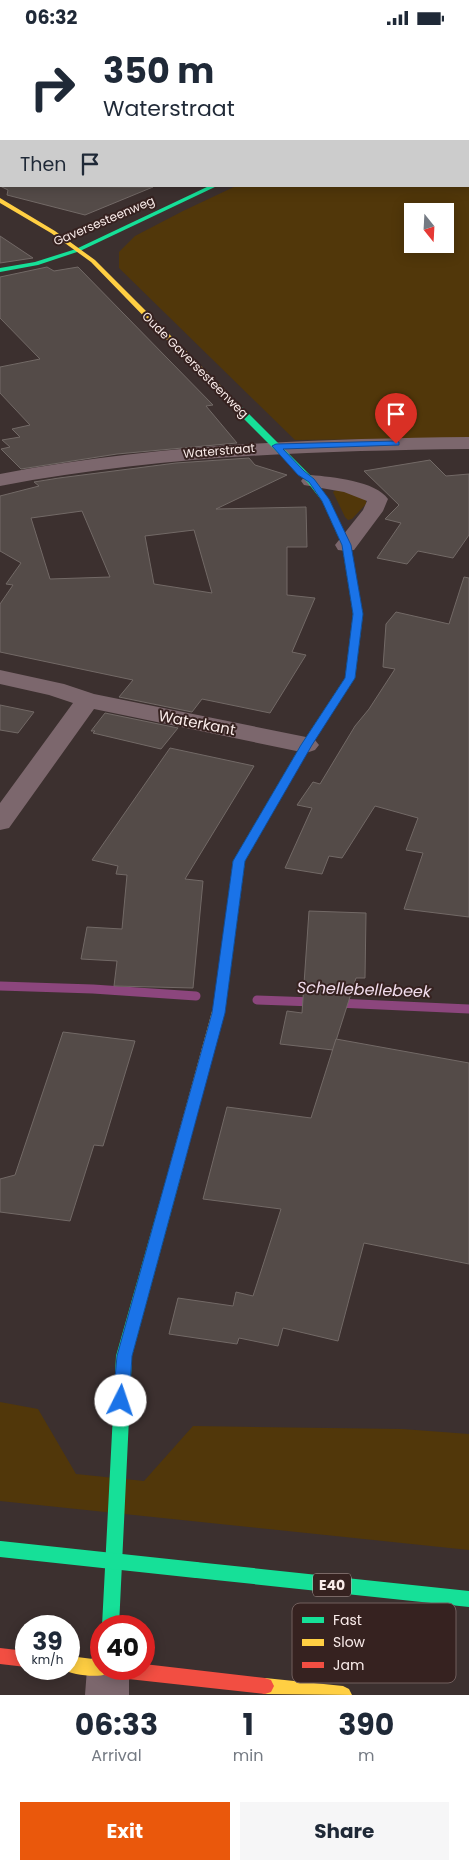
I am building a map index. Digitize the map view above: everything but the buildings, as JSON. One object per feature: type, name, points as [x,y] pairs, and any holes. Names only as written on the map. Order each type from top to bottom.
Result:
[{"type":"main road","name":"Gaversesteenweg","points":[[0,270],[36,264],[78,250],[212,187]]},
{"type":"main road","name":"Oude Gaversesteenweg","points":[[0,200],[53,232],[93,261],[301,473],[312,481],[326,501],[346,545],[358,614],[350,678],[306,745],[239,861],[219,1013],[124,1356],[111,1615]]},
{"type":"main road","name":"E40","points":[[0,1549],[469,1599]]},
{"type":"main road","points":[[0,1656],[15,1658]]},
{"type":"main road","points":[[155,1674],[343,1695]]},
{"type":"street","name":"Waterstraat","points":[[0,480],[79,466],[140,458],[276,446],[469,443]]},
{"type":"street","points":[[312,481],[331,483],[367,492],[378,499],[375,508],[353,532],[346,545]]},
{"type":"street","name":"Waterkant","points":[[0,677],[55,689],[88,701],[306,745]]},
{"type":"street","points":[[0,822],[75,716],[88,701]]},
{"type":"street","points":[[107,1695],[108,1680]]},
{"type":"shaded area","points":[[234,187],[469,187],[469,438],[295,440],[119,268],[119,252],[135,236]]},
{"type":"shaded area","points":[[337,489],[366,500],[366,504],[352,519],[348,520],[345,517],[333,492]]},
{"type":"shaded area","points":[[0,1402],[38,1409],[76,1474],[144,1481],[193,1426],[402,1429],[469,1434],[469,1550],[0,1501]]},
{"type":"waterway","name":"Schellebellebeek","points":[[0,986],[93,989],[196,996]]},
{"type":"waterway","name":"Schellebellebeek","points":[[257,1000],[314,1002]]},
{"type":"waterway","name":"Schellebellebeek","points":[[337,1003],[469,1009]]},
{"type":"traffic: fast","points":[[0,270],[36,264],[78,250],[212,187]]},
{"type":"traffic: fast","points":[[220,1004],[239,861],[306,745],[350,678],[358,614],[346,545],[326,501],[311,481],[229,399]]},
{"type":"traffic: fast","points":[[111,1615],[124,1356],[175,1172]]},
{"type":"traffic: fast","points":[[0,1549],[196,1570]]},
{"type":"traffic: fast","points":[[196,1570],[469,1599]]},
{"type":"traffic: slow","points":[[0,200],[53,232],[93,261],[229,399]]},
{"type":"traffic: slow","points":[[175,1172],[220,1004]]},
{"type":"traffic: slow","points":[[80,1665],[90,1667]]},
{"type":"traffic: slow","points":[[265,1686],[343,1695]]},
{"type":"traffic: jam","points":[[0,1656],[15,1658]]},
{"type":"traffic: jam","points":[[155,1674],[265,1686]]},
{"type":"route","points":[[121,1401],[124,1356],[219,1013],[239,861],[306,745],[350,678],[358,614],[349,554],[326,501],[312,481],[301,473],[276,446],[396,444]]}]
